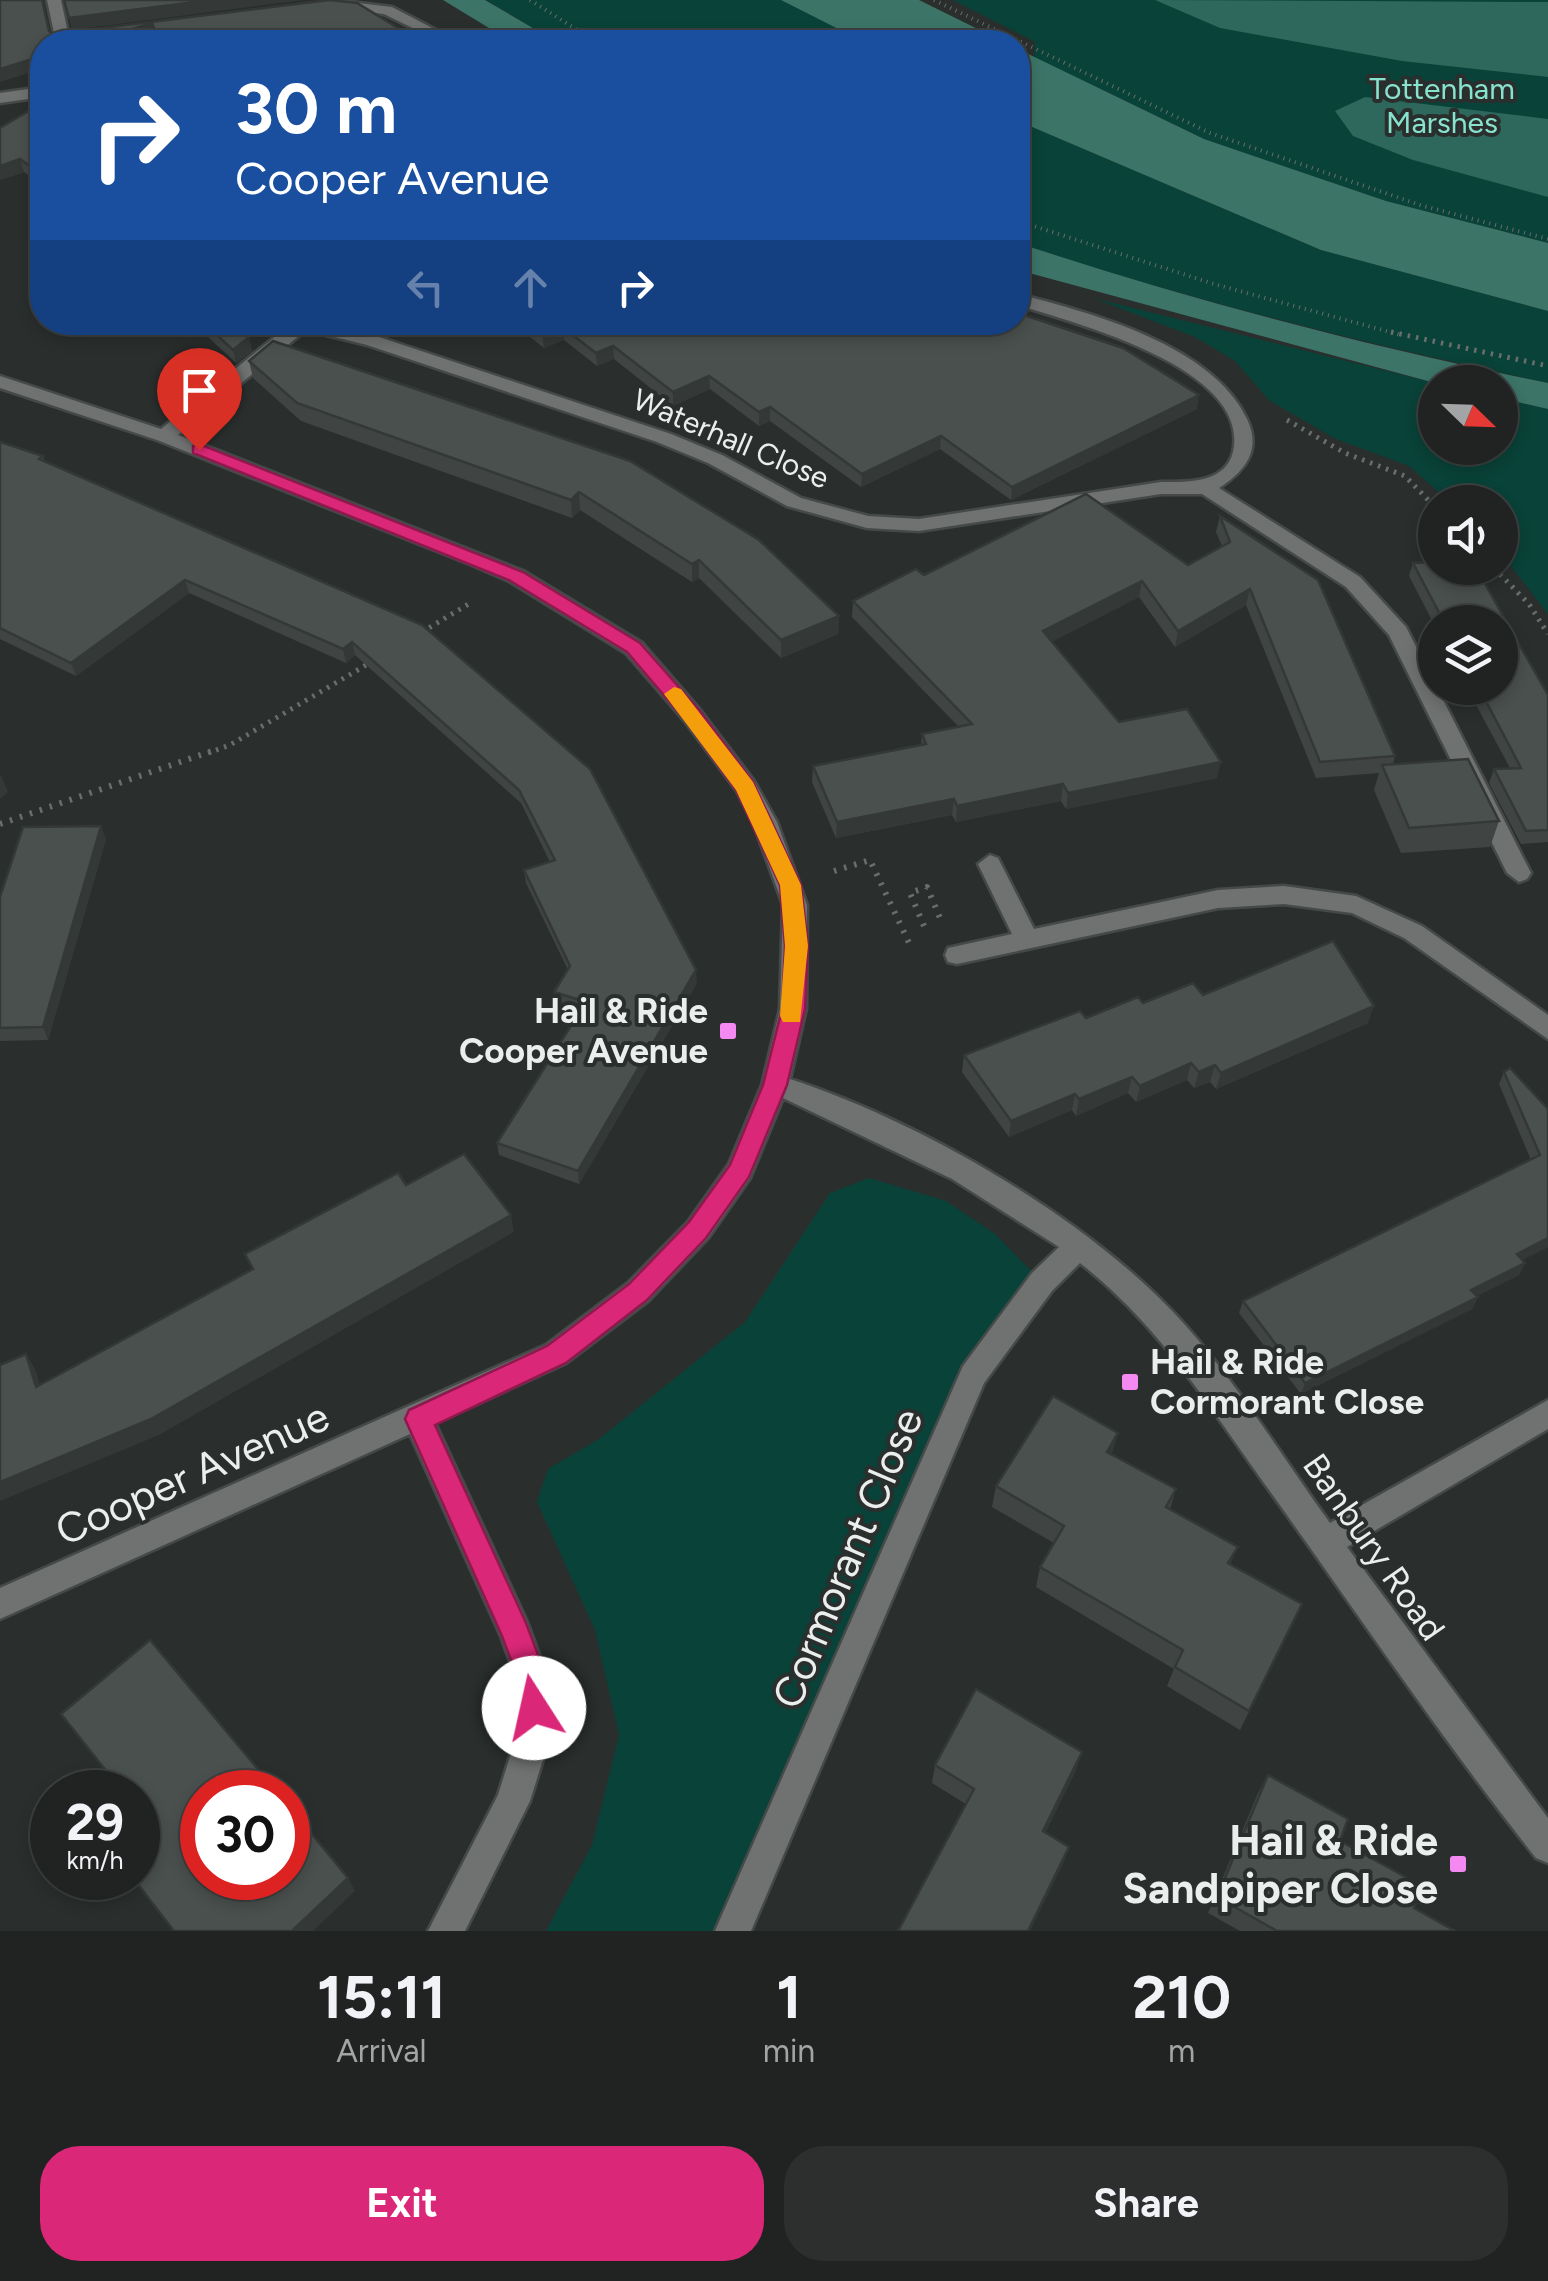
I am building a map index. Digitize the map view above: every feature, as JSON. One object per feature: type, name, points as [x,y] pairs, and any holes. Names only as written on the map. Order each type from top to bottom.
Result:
[{"type":"street","points":[[54,0],[61,30]]},
{"type":"street","points":[[312,5],[393,5],[433,30]]},
{"type":"street","points":[[0,98],[30,94]]},
{"type":"street","points":[[1030,303],[1142,340],[1219,388],[1236,409],[1244,435],[1243,449],[1236,467],[1206,488],[1353,582],[1398,632],[1518,873]]},
{"type":"street","points":[[164,436],[290,335]]},
{"type":"street","name":"Waterhall Close","points":[[350,335],[664,438],[715,459],[794,502],[866,522],[919,526],[1161,488],[1206,488]]},
{"type":"street","name":"Cooper Avenue","points":[[0,382],[164,436],[340,502],[516,576],[634,648],[692,715],[746,787],[790,885],[796,932],[793,1009],[775,1085],[740,1170],[698,1230],[638,1292],[556,1354],[0,1604]]},
{"type":"street","points":[[990,864],[1028,940]]},
{"type":"street","points":[[957,956],[1218,900],[1284,895],[1356,905],[1413,932],[1548,1030]]},
{"type":"street","name":"Banbury Road","points":[[775,1085],[806,1093],[946,1160],[1018,1201],[1081,1243],[1164,1321],[1326,1542],[1476,1757],[1548,1846]]},
{"type":"street","name":"Cormorant Close","points":[[733,1931],[973,1375],[1042,1282],[1081,1243]]},
{"type":"street","points":[[1326,1542],[1548,1413]]},
{"type":"street","points":[[418,1419],[516,1633],[534,1684],[534,1734],[514,1801],[446,1931]]},
{"type":"path","points":[[530,0],[577,30]]},
{"type":"path","points":[[934,0],[996,30]]},
{"type":"path","points":[[1030,46],[1210,133],[1420,205],[1548,239]]},
{"type":"path","points":[[1030,226],[1204,283],[1495,357],[1548,366]]},
{"type":"path","points":[[1511,585],[1529,604],[1548,634]]},
{"type":"path","points":[[408,640],[472,602]]},
{"type":"path","points":[[0,824],[230,745],[375,659]]},
{"type":"path","points":[[790,885],[870,860],[911,948]]},
{"type":"path","points":[[931,942],[910,893],[927,887],[957,956]]},
{"type":"green space","points":[[486,0],[781,0],[840,30],[537,30]]},
{"type":"green space","name":"Tottenham Marshes","points":[[953,0],[1548,0],[1548,243],[1386,201],[1204,139],[1034,57],[1035,42],[1030,39],[1030,30],[1012,30]]},
{"type":"green space","points":[[1155,0],[1548,2],[1548,77],[1402,61],[1220,28]]},
{"type":"green space","points":[[1365,97],[1548,119],[1548,197],[1413,160],[1353,136],[1335,111]]},
{"type":"green space","points":[[1030,126],[1321,250],[1548,311],[1548,383],[1518,376],[1518,365],[1468,365],[1281,320],[1030,247]]},
{"type":"green space","points":[[1093,298],[1418,379],[1418,465],[1518,465],[1518,402],[1548,409],[1548,614],[1518,575],[1518,485],[1431,485],[1409,466],[1336,439],[1270,401],[1235,361],[1195,337]]},
{"type":"green space","points":[[869,1178],[946,1201],[995,1234],[1042,1282],[973,1375],[733,1931],[546,1931],[592,1845],[619,1735],[595,1630],[537,1502],[548,1469],[599,1439],[745,1322],[830,1193]]},
{"type":"shaded area","points":[[443,0],[485,0],[536,30],[492,30]]},
{"type":"shaded area","points":[[781,0],[919,0],[980,30],[840,30]]},
{"type":"shaded area","points":[[1030,55],[1204,139],[1386,201],[1548,243],[1548,311],[1321,250],[1030,126]]},
{"type":"shaded area","points":[[1030,247],[1281,321],[1465,365],[1418,365],[1418,378],[1030,273]]},
{"type":"shaded area","points":[[1518,377],[1548,383],[1548,409],[1518,402]]},
{"type":"building","points":[[0,0],[42,0],[49,30],[30,30],[30,60],[0,69]]},
{"type":"building","points":[[64,0],[211,0],[69,18]]},
{"type":"building","points":[[329,0],[357,3],[401,30],[155,30],[152,23],[128,30],[85,30]]},
{"type":"building","points":[[30,110],[30,166],[20,159],[0,166],[0,128]]},
{"type":"building","points":[[1030,317],[1123,348],[1199,395],[1012,487],[941,436],[862,474],[770,407],[759,412],[709,376],[673,392],[613,346],[596,353],[572,335],[1030,335]]},
{"type":"building","points":[[217,335],[249,337],[233,350]]},
{"type":"building","points":[[273,341],[630,461],[759,540],[839,616],[781,640],[699,560],[692,564],[579,492],[571,500],[297,403],[249,361]]},
{"type":"building","points":[[0,442],[43,456],[39,459],[422,625],[590,769],[696,970],[578,1171],[497,1143],[586,1002],[554,992],[570,966],[524,870],[555,860],[519,790],[352,642],[343,649],[185,580],[71,663],[0,628]]},
{"type":"building","points":[[1086,494],[1188,565],[1230,542],[1220,516],[1318,580],[1395,756],[1320,762],[1250,589],[1178,631],[1142,581],[1043,631],[1119,722],[1187,709],[1221,762],[1068,793],[1063,784],[957,806],[954,799],[837,822],[813,766],[926,744],[922,734],[972,724],[853,601],[916,569],[924,575]]},
{"type":"building","points":[[1425,585],[1486,585],[1497,605],[1435,605]]},
{"type":"building","points":[[1518,642],[1548,695],[1548,830],[1526,831],[1494,769],[1521,768],[1488,705],[1518,705]]},
{"type":"building","points":[[1468,759],[1499,821],[1409,828],[1382,765]]},
{"type":"building","points":[[101,826],[43,1027],[0,1028],[0,897],[23,827]]},
{"type":"building","points":[[1333,941],[1374,1006],[1221,1073],[1215,1065],[1199,1072],[1191,1063],[1140,1086],[1132,1077],[1079,1099],[1075,1094],[1011,1121],[964,1055],[1080,1011],[1086,1018],[1138,997],[1143,1003],[1193,983],[1203,995]]},
{"type":"building","points":[[1510,1068],[1548,1109],[1548,1238],[1517,1254],[1525,1263],[1471,1290],[1478,1297],[1305,1383],[1243,1301],[1540,1155],[1504,1072]]},
{"type":"building","points":[[464,1154],[511,1215],[151,1419],[0,1482],[0,1365],[26,1354],[36,1387],[253,1269],[245,1254],[398,1173],[406,1185]]},
{"type":"building","points":[[1053,1396],[1118,1433],[1107,1452],[1176,1489],[1166,1507],[1238,1547],[1228,1563],[1302,1604],[1249,1711],[1175,1667],[1183,1650],[1040,1567],[1064,1526],[996,1486]]},
{"type":"building","points":[[150,1640],[259,1770],[180,1770],[180,1900],[310,1900],[310,1832],[348,1878],[292,1931],[174,1931],[150,1900],[160,1900],[160,1770],[106,1770],[61,1714]]},
{"type":"building","points":[[976,1689],[1082,1752],[1043,1831],[1069,1847],[1028,1931],[898,1931],[974,1789],[935,1765]]},
{"type":"building","points":[[1268,1775],[1348,1819],[1340,1841],[1422,1886],[1414,1908],[1455,1931],[1277,1931],[1217,1897]]},
{"type":"slow traffic","points":[[674,694],[746,787],[790,885],[796,905],[791,1016]]},
{"type":"place","name":"Hail & Ride Cooper Avenue","points":[[728,1031]]},
{"type":"place","name":"Hail & Ride Cormorant Close","points":[[1130,1382]]},
{"type":"place","name":"Hail & Ride Sandpiper Close","points":[[1458,1864]]},
{"type":"route","points":[[199,450],[477,558],[516,576],[634,648],[692,715],[746,787],[796,905],[793,1009],[775,1085],[740,1170],[698,1230],[638,1292],[556,1354],[418,1419],[516,1633],[534,1684],[534,1708]]}]
